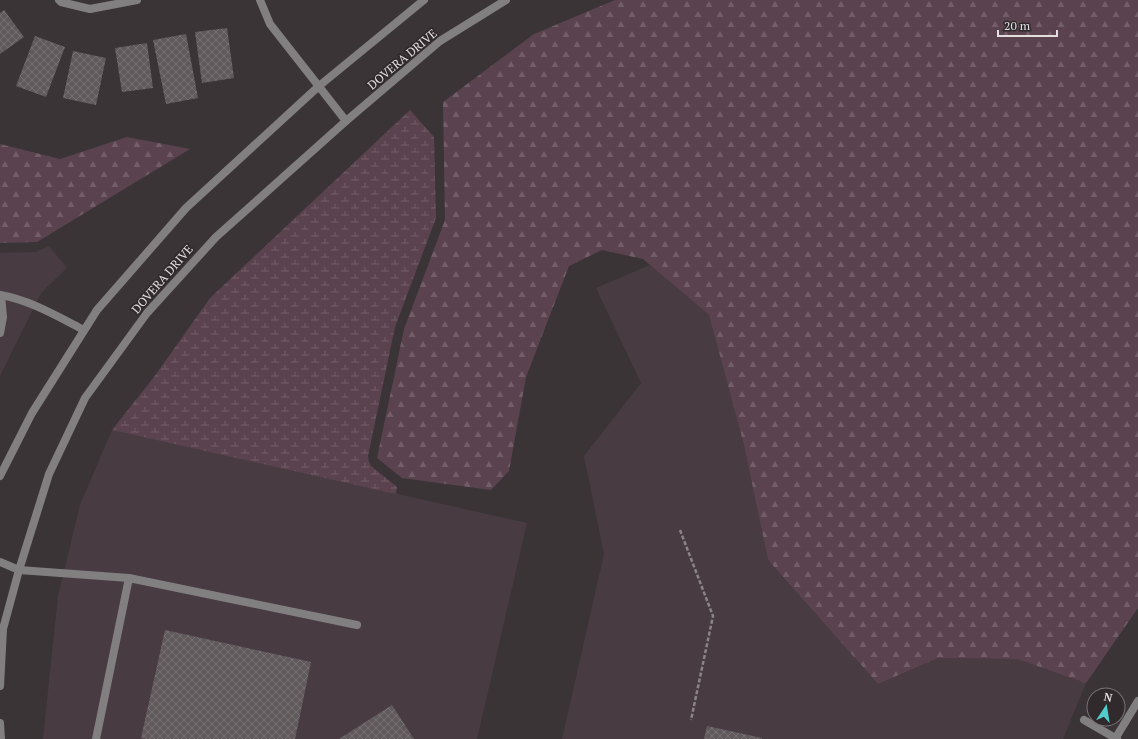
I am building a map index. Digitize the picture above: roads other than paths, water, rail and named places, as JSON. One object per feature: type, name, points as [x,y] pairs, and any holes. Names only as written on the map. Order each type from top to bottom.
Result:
[{"type":"street","points":[[59,0],[61,2],[90,9],[137,0]]},
{"type":"street","points":[[260,0],[270,24],[346,121]]},
{"type":"street","points":[[0,476],[32,413],[97,310],[186,208],[319,86],[424,0]]},
{"type":"street","name":"DOVERA DRIVE","points":[[0,686],[3,629],[19,570],[49,474],[85,398],[147,313],[216,237],[346,121],[440,42],[506,0]]},
{"type":"street","points":[[0,333],[3,317],[0,295],[40,308],[84,330]]},
{"type":"street","points":[[0,562],[19,570],[128,578],[357,625]]},
{"type":"street","points":[[96,739],[128,578]]},
{"type":"street","points":[[1084,720],[1116,739],[1138,701]]},
{"type":"street","points":[[0,723],[1,739]]}]
